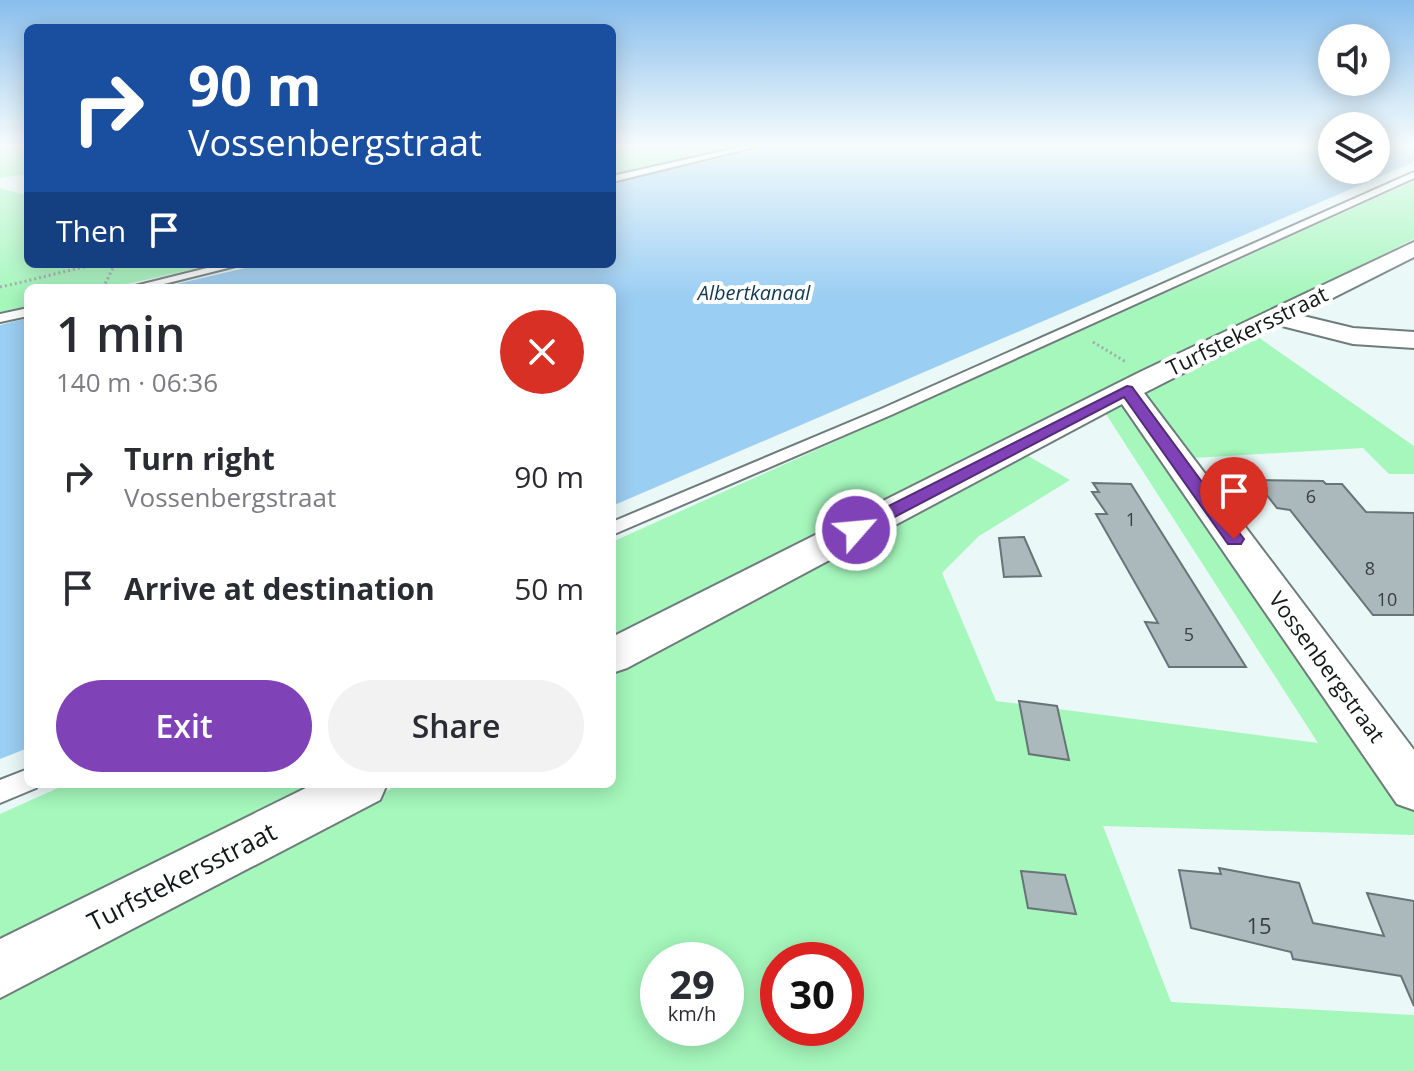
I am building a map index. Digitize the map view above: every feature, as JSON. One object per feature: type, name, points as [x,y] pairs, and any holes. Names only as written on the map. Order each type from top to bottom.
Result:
[{"type":"street","name":"Turfstekersstraat","points":[[616,654],[1138,384],[1414,249]]},
{"type":"street","points":[[1277,317],[1353,336],[1414,340]]},
{"type":"street","name":"Vossenbergstraat","points":[[1138,384],[1414,788]]},
{"type":"street","name":"Turfstekersstraat","points":[[0,969],[355,788]]},
{"type":"lane","points":[[616,527],[1072,329],[1365,197]]},
{"type":"lane","points":[[150,284],[220,268]]},
{"type":"lane","points":[[0,318],[24,313]]},
{"type":"lane","points":[[0,792],[24,782]]},
{"type":"path","points":[[0,287],[75,268]]},
{"type":"path","points":[[1072,329],[1138,384]]},
{"type":"green space","points":[[0,197],[24,197],[24,268],[198,268],[127,284],[24,284],[24,307],[0,312]]},
{"type":"green space","points":[[1378,197],[1414,197],[1414,239],[982,450],[616,636],[616,540]]},
{"type":"green space","points":[[1258,337],[1414,446],[1414,474],[1389,474],[1363,448],[1193,458],[1414,754],[1414,835],[1103,826],[1171,1002],[1414,1015],[1414,1071],[0,1071],[0,995],[392,788],[616,788],[616,669],[1021,452],[1070,480],[979,536],[942,573],[996,701],[1318,743],[1104,411]]},
{"type":"green space","points":[[58,788],[315,788],[0,946],[0,814]]},
{"type":"water","name":"Albertkanaal","points":[[616,197],[1332,197],[616,504],[616,284],[176,284],[246,268],[616,268]]},
{"type":"water","points":[[24,319],[24,750],[0,759],[0,325]]},
{"type":"building","points":[[1255,480],[1342,484],[1366,512],[1414,513],[1414,615],[1373,615],[1290,510],[1277,508]]},
{"type":"building","points":[[1093,483],[1131,484],[1246,667],[1169,667],[1145,622],[1158,623],[1096,514],[1107,514],[1092,492],[1099,492]]},
{"type":"building","points":[[1024,537],[1041,576],[1004,577],[999,538]]},
{"type":"building","points":[[1019,701],[1057,706],[1069,760],[1029,754]]},
{"type":"building","points":[[1219,868],[1299,883],[1313,923],[1384,936],[1367,893],[1414,901],[1414,1006],[1401,976],[1293,959],[1291,952],[1191,928],[1179,870],[1221,874]]},
{"type":"building","points":[[1021,871],[1065,875],[1076,914],[1028,908]]},
{"type":"route","points":[[856,530],[1127,390],[1234,539]]}]
